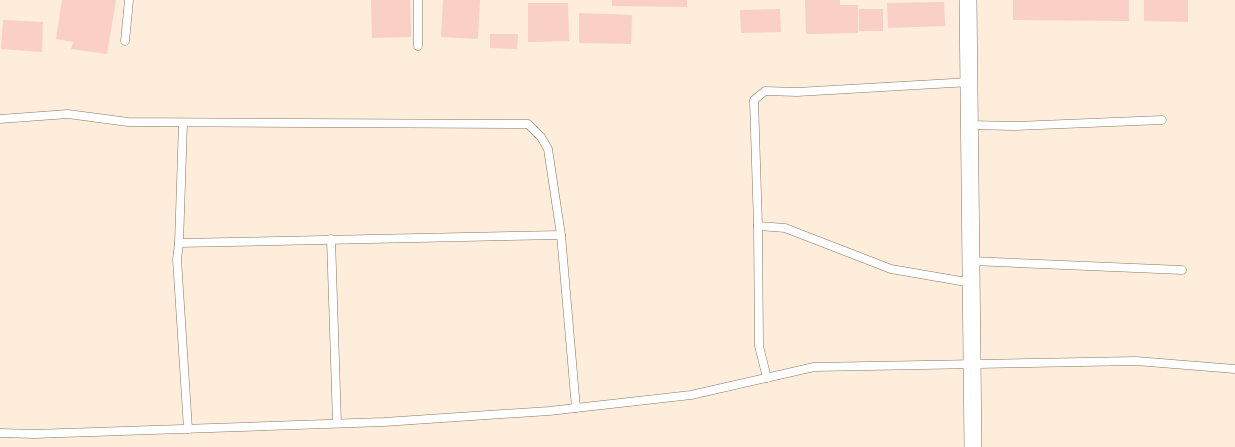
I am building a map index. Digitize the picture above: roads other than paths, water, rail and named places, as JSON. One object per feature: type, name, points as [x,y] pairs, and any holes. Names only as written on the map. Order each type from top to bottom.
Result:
[{"type":"street","points":[[968,0],[974,364],[973,447]]},
{"type":"lane","points":[[125,41],[129,0]]},
{"type":"lane","points":[[418,0],[418,46]]},
{"type":"lane","points":[[766,378],[759,346],[758,226],[754,100],[765,91],[797,92],[970,82]]},
{"type":"lane","points":[[0,119],[68,114],[128,122],[528,124],[541,137],[548,149],[561,235],[576,408]]},
{"type":"lane","points":[[970,125],[1014,126],[1162,120]]},
{"type":"lane","points":[[183,123],[179,243],[177,258],[188,429]]},
{"type":"lane","points":[[758,226],[785,228],[891,269],[972,283]]},
{"type":"lane","points":[[179,243],[561,235]]},
{"type":"lane","points":[[331,239],[337,423]]},
{"type":"lane","points":[[972,261],[1182,270]]},
{"type":"lane","points":[[0,433],[34,434],[337,423],[576,408],[691,395],[814,367],[1136,361],[1235,369]]}]
